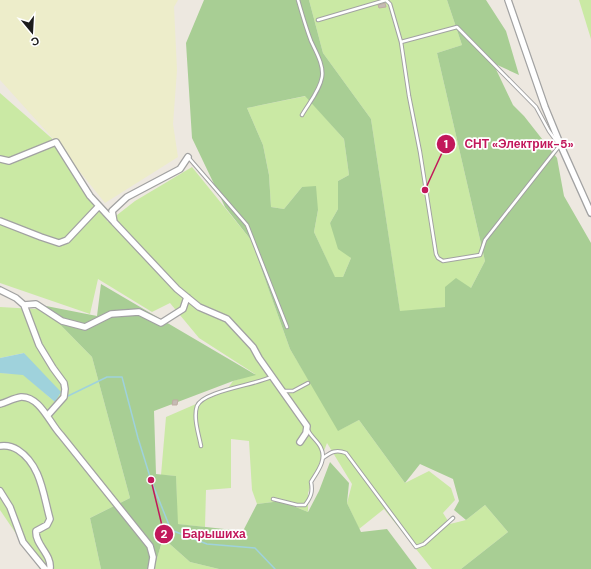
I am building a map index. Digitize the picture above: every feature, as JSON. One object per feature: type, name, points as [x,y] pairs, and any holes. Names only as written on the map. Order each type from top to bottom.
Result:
[{"type":"street","points":[[508,0],[545,107],[591,213]]},
{"type":"street","points":[[0,158],[8,161],[56,142],[90,196],[177,290],[198,307],[227,319],[253,347],[259,358],[307,426],[306,433],[300,442]]},
{"type":"street","points":[[112,210],[127,197],[180,169],[188,157]]},
{"type":"street","points":[[101,208],[112,210]]},
{"type":"street","points":[[0,221],[59,243],[67,240],[101,208]]},
{"type":"street","points":[[112,210],[114,222]]},
{"type":"street","points":[[0,290],[16,298],[24,305],[39,345],[64,383],[64,397],[48,415]]},
{"type":"street","points":[[24,305],[36,304],[62,321],[85,327],[111,314],[139,312],[162,323],[183,310],[187,297]]},
{"type":"street","points":[[0,404],[21,397],[26,398],[32,400],[48,415],[55,429],[150,546],[153,557],[151,569]]},
{"type":"street","points":[[0,446],[12,446],[35,466],[50,519],[48,525],[36,531],[36,536],[50,560],[50,569]]},
{"type":"street","points":[[0,491],[10,507],[23,542],[45,569]]},
{"type":"lane","points":[[298,0],[322,69],[322,76],[317,90],[302,115]]},
{"type":"lane","points":[[318,20],[386,0],[390,4],[401,42],[436,254],[440,260],[443,261],[480,255],[485,240],[561,146],[549,131],[536,107],[457,27],[401,42]]},
{"type":"lane","points":[[188,157],[247,225],[287,327]]},
{"type":"lane","points":[[201,446],[196,417],[198,406],[204,398],[218,392],[272,377]]},
{"type":"lane","points":[[282,390],[293,392],[308,383]]},
{"type":"lane","points":[[307,426],[309,433],[321,448],[324,458]]},
{"type":"lane","points":[[274,499],[297,505],[305,505],[311,497],[311,482],[319,470],[324,458],[339,451],[346,453],[416,547],[424,544],[453,518]]},
{"type":"green space","points":[[0,0],[178,0],[174,7],[177,70],[173,124],[178,157],[105,203],[56,142],[0,80]]},
{"type":"green space","points":[[204,0],[309,0],[323,53],[371,119],[400,311],[445,307],[445,287],[456,278],[471,288],[485,261],[437,53],[462,45],[447,0],[486,0],[506,31],[519,75],[493,63],[513,105],[524,116],[557,158],[564,196],[591,243],[591,569],[461,569],[508,532],[485,505],[466,520],[454,510],[459,501],[453,479],[420,464],[405,483],[359,420],[338,431],[290,349],[251,240],[225,207],[192,138],[186,43]],"holes":[[[305,96],[344,139],[349,175],[338,181],[338,209],[330,223],[338,249],[351,258],[343,277],[335,277],[314,232],[318,210],[316,186],[302,187],[284,209],[271,207],[269,175],[263,145],[247,108]]]},
{"type":"green space","points":[[309,0],[447,0],[462,45],[437,53],[485,261],[471,288],[445,307],[400,312],[371,119],[323,53]]},
{"type":"green space","points":[[579,0],[591,0],[591,39]]},
{"type":"green space","points":[[0,93],[56,142],[108,222],[135,201],[192,167],[251,240],[290,349],[339,430],[359,420],[405,483],[429,471],[451,488],[455,500],[443,513],[450,524],[466,520],[485,505],[508,532],[461,569],[432,569],[384,509],[359,529],[347,503],[352,484],[327,443],[308,493],[308,512],[281,501],[257,504],[252,490],[249,441],[231,439],[231,488],[206,490],[205,527],[177,524],[176,476],[161,475],[166,417],[226,391],[233,381],[255,374],[199,338],[170,303],[152,312],[98,279],[90,314],[0,283]]},
{"type":"green space","points":[[306,96],[344,139],[349,175],[338,181],[338,209],[330,223],[351,258],[343,277],[335,278],[314,232],[318,210],[302,187],[284,209],[271,207],[269,175],[263,145],[247,108]]},
{"type":"green space","points":[[101,284],[256,375],[233,381],[154,411],[156,474],[176,476],[178,524],[243,531],[257,504],[281,501],[308,512],[319,491],[330,462],[349,483],[347,503],[361,532],[387,529],[417,569],[219,569],[190,562],[163,538],[154,569],[101,569],[90,518],[130,498],[92,357],[41,305],[97,316]]},
{"type":"green space","points":[[41,305],[92,357],[130,498],[90,518],[101,569],[40,569],[0,510],[0,373],[23,374],[55,402],[24,353],[0,358],[0,307],[35,309]]},
{"type":"green space","points":[[163,538],[190,562],[219,569],[154,569]]},
{"type":"water","points":[[24,353],[61,392],[55,402],[23,375],[0,373],[0,358]]},
{"type":"building","points":[[385,3],[386,7],[379,8],[378,5]]},
{"type":"building","points":[[173,400],[178,400],[177,405],[172,405]]},
{"type":"waterway","points":[[68,396],[107,377],[122,377],[151,480],[171,530],[207,544],[255,548],[275,569]]},
{"type":"place","name":"СНТ «Электрик-5»","points":[[425,190]]},
{"type":"place","name":"Барышиха","points":[[151,480]]}]
